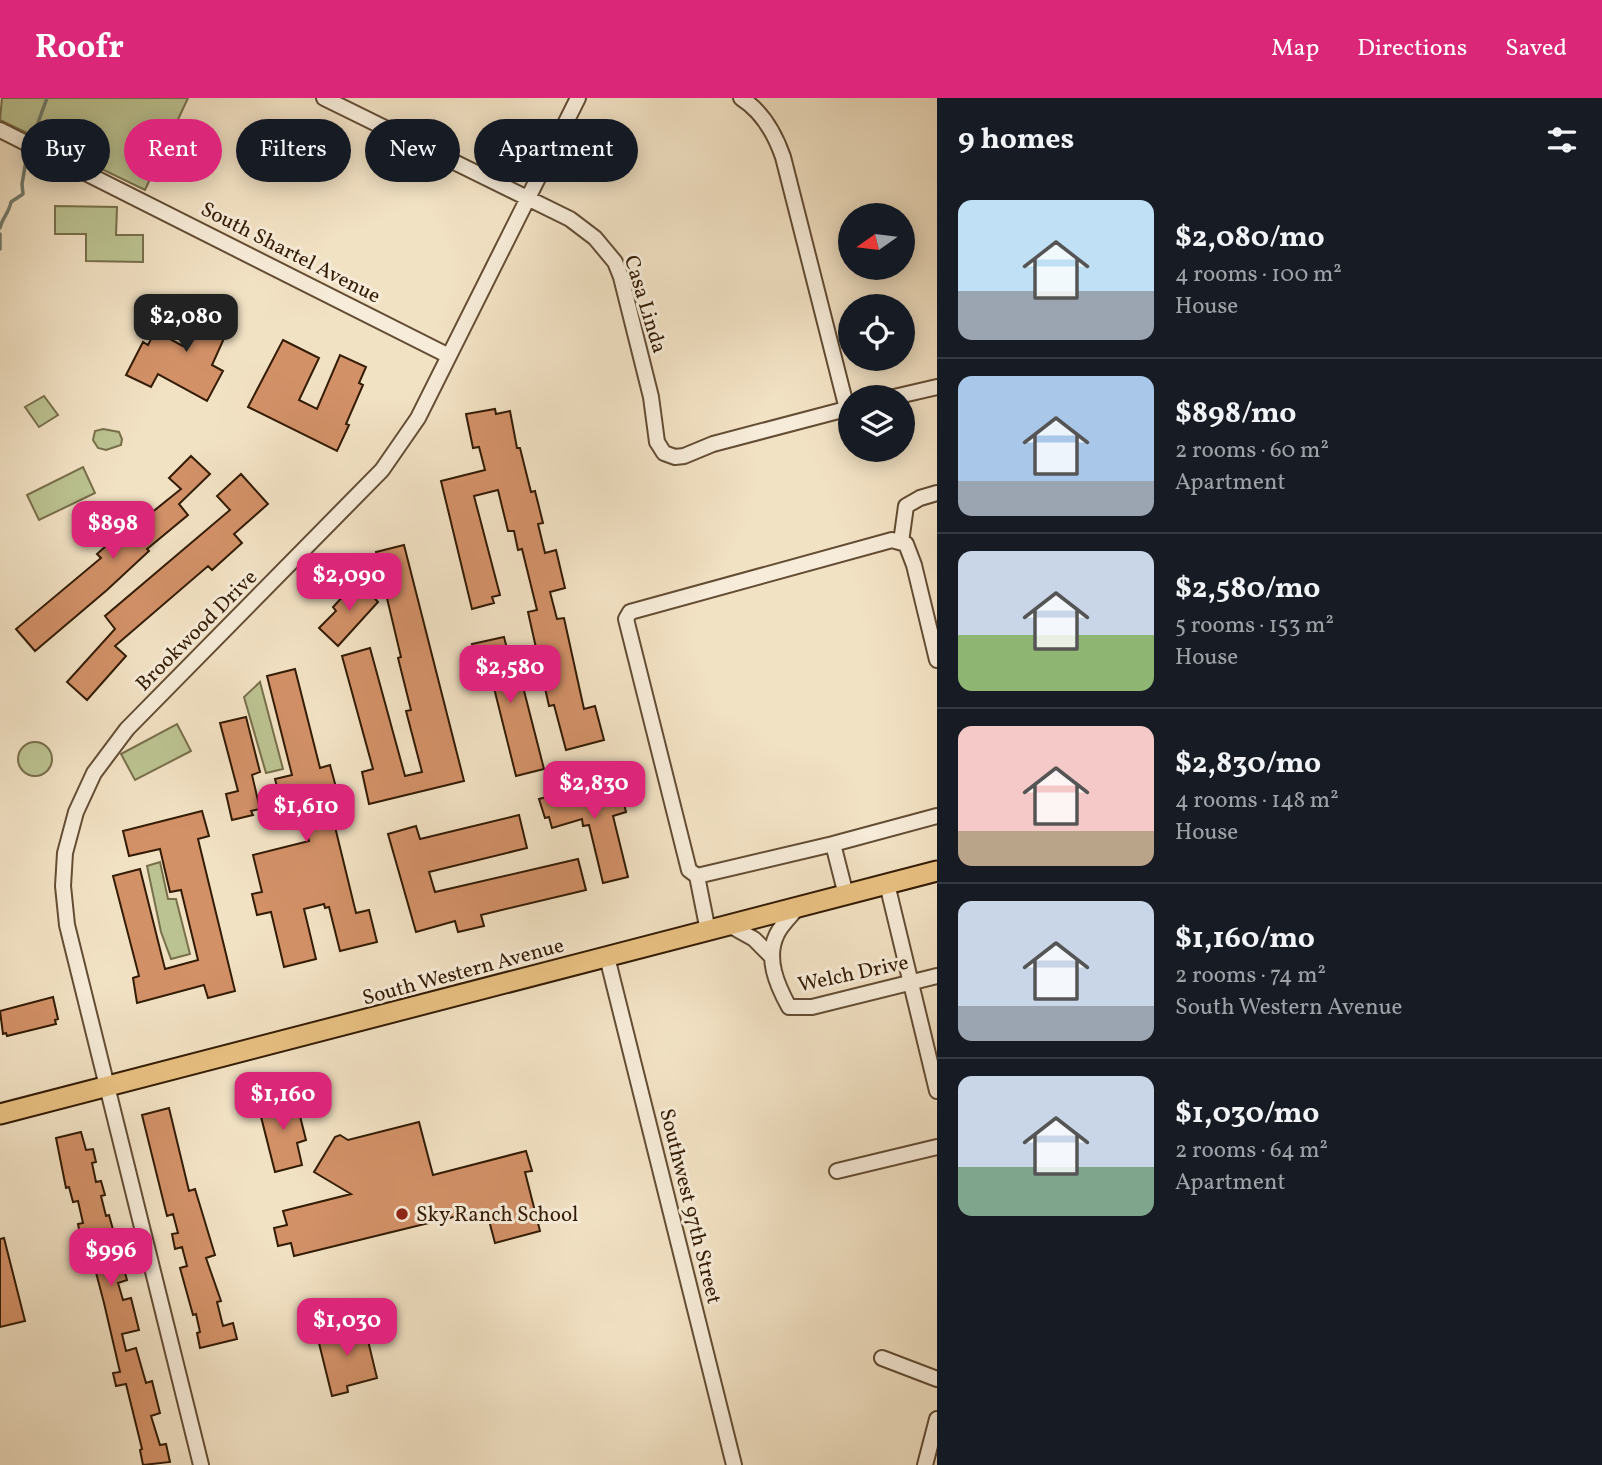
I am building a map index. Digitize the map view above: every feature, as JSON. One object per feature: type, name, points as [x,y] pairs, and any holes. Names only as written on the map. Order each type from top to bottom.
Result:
[{"type":"main road","name":"South Western Avenue","points":[[0,1114],[937,872]]},
{"type":"street","name":"Casa Linda","points":[[324,98],[583,227],[607,250],[621,277],[651,397],[657,442],[664,453],[675,457],[684,456],[713,444],[838,411]]},
{"type":"street","name":"Brookwood Drive","points":[[201,1465],[72,951],[65,908],[65,853],[69,833],[84,791],[94,773],[127,729],[382,470],[418,418],[579,98]]},
{"type":"street","points":[[741,98],[761,116],[773,133],[783,157],[843,385]]},
{"type":"street","name":"South Shartel Avenue","points":[[0,130],[449,356]]},
{"type":"street","points":[[915,392],[937,387]]},
{"type":"street","points":[[901,542],[906,506],[937,493]]},
{"type":"street","points":[[708,931],[698,876],[689,870],[626,619],[630,612],[892,540],[906,544],[914,565],[937,660]]},
{"type":"street","points":[[698,876],[937,816]]},
{"type":"street","points":[[833,844],[846,895]]},
{"type":"street","points":[[887,884],[937,1091]]},
{"type":"street","name":"Welch Drive","points":[[797,908],[778,932],[771,956],[779,989],[789,1007],[812,1007],[937,976]]},
{"type":"street","name":"Welch Drive","points":[[729,925],[754,939],[771,956]]},
{"type":"street","name":"Southwest 97th Street","points":[[607,957],[734,1465]]},
{"type":"street","points":[[837,1171],[937,1147]]},
{"type":"street","points":[[883,1358],[937,1378]]},
{"type":"street","points":[[925,1465],[937,1419]]},
{"type":"green space","points":[[2,98],[188,98],[178,119],[124,119],[124,180],[110,173],[110,119],[21,119],[21,130],[0,120]]},
{"type":"green space","points":[[128,182],[149,182],[145,190]]},
{"type":"green space","points":[[55,206],[117,207],[116,235],[143,235],[143,262],[86,261],[86,234],[55,234]]},
{"type":"green space","points":[[44,396],[58,415],[39,427],[25,407]]},
{"type":"green space","points":[[103,429],[119,432],[121,445],[106,450],[98,448],[93,440],[95,431]]},
{"type":"green space","points":[[83,467],[95,493],[39,520],[27,495]]},
{"type":"green space","points":[[260,682],[283,769],[266,773],[244,697]]},
{"type":"green space","points":[[177,724],[191,751],[135,780],[121,754]]},
{"type":"green space","points":[[35,742],[47,747],[52,759],[47,771],[35,776],[23,771],[18,759],[23,747]]},
{"type":"green space","points":[[160,862],[168,899],[176,899],[190,954],[171,959],[161,932],[147,866]]},
{"type":"building","points":[[205,300],[235,314],[212,365],[223,371],[207,401],[158,374],[151,387],[126,375],[143,342],[148,345],[155,331],[183,346]]},
{"type":"building","points":[[283,340],[319,358],[299,400],[317,409],[340,355],[366,367],[359,383],[363,385],[337,451],[248,407]]},
{"type":"building","points":[[495,409],[496,414],[510,411],[517,448],[520,448],[531,492],[535,491],[543,523],[538,524],[545,553],[556,550],[565,588],[550,592],[557,619],[564,618],[584,709],[595,706],[604,740],[566,750],[554,705],[549,706],[528,612],[537,610],[522,549],[518,550],[514,531],[508,531],[498,490],[474,496],[500,595],[492,597],[494,603],[472,609],[441,481],[485,470],[479,447],[473,448],[466,414]]},
{"type":"building","points":[[191,456],[210,474],[179,504],[188,515],[147,549],[149,551],[107,590],[35,651],[16,629],[101,558],[97,554],[127,527],[130,530],[181,489],[169,478]]},
{"type":"building","points":[[241,474],[268,504],[234,534],[242,543],[212,570],[208,566],[115,646],[126,656],[87,700],[67,682],[115,629],[105,616],[230,510],[217,496]]},
{"type":"building","points":[[404,545],[464,781],[369,804],[362,772],[373,769],[342,656],[370,648],[405,776],[422,772],[406,711],[411,710],[398,658],[401,657],[376,552]]},
{"type":"building","points":[[358,580],[378,602],[338,646],[319,628],[336,611],[333,607]]},
{"type":"building","points":[[504,637],[516,684],[522,683],[544,769],[516,776],[492,680],[482,683],[472,644]]},
{"type":"building","points":[[295,669],[320,768],[330,765],[337,791],[327,794],[356,913],[369,910],[377,942],[340,951],[329,907],[325,908],[324,904],[304,909],[316,959],[284,967],[271,912],[257,915],[252,894],[262,892],[253,855],[309,841],[299,801],[282,806],[275,779],[292,775],[267,676]]},
{"type":"building","points":[[246,717],[260,772],[252,775],[260,809],[251,811],[253,815],[232,820],[226,794],[238,791],[220,723]]},
{"type":"building","points":[[618,778],[626,812],[613,816],[628,877],[603,883],[589,825],[583,826],[582,819],[552,828],[549,817],[545,818],[539,799]]},
{"type":"building","points":[[202,811],[209,836],[198,839],[235,991],[208,998],[204,985],[137,1003],[133,978],[139,976],[113,876],[140,869],[165,969],[198,960],[181,890],[170,892],[160,849],[129,856],[123,831]]},
{"type":"building","points":[[519,815],[527,848],[429,872],[435,892],[578,859],[586,890],[481,915],[484,926],[458,932],[455,921],[416,932],[388,834],[416,826],[420,839]]},
{"type":"building","points":[[53,997],[58,1019],[55,1020],[56,1024],[7,1036],[6,1033],[3,1034],[0,1011]]},
{"type":"building","points":[[295,1096],[306,1140],[297,1143],[302,1165],[275,1172],[258,1105]]},
{"type":"building","points":[[169,1108],[189,1191],[195,1189],[215,1255],[206,1258],[221,1301],[217,1302],[223,1326],[233,1323],[237,1339],[200,1348],[196,1314],[193,1315],[180,1268],[187,1266],[182,1247],[175,1249],[172,1234],[178,1233],[173,1214],[167,1216],[142,1115]]},
{"type":"building","points":[[419,1122],[433,1175],[526,1151],[532,1171],[525,1172],[540,1231],[495,1243],[486,1209],[294,1256],[291,1243],[278,1246],[274,1228],[287,1225],[283,1211],[351,1194],[314,1172],[335,1137],[340,1135],[348,1140]]},
{"type":"building","points":[[81,1132],[86,1150],[93,1149],[96,1162],[92,1163],[96,1182],[101,1181],[105,1195],[101,1196],[106,1216],[109,1215],[127,1280],[118,1283],[123,1300],[131,1298],[139,1330],[122,1334],[126,1351],[136,1348],[146,1383],[152,1381],[160,1413],[151,1416],[160,1445],[166,1444],[170,1462],[143,1465],[142,1449],[126,1384],[116,1386],[113,1373],[120,1372],[104,1303],[94,1265],[86,1267],[78,1224],[83,1223],[78,1201],[73,1202],[69,1187],[66,1188],[56,1138]]},
{"type":"building","points":[[4,1238],[25,1321],[0,1327],[0,1239]]},
{"type":"building","points":[[364,1324],[377,1378],[347,1386],[348,1392],[332,1396],[317,1335]]},
{"type":"waterway","points":[[39,119],[47,98]]},
{"type":"waterway","points":[[0,228],[11,202],[23,194],[22,182]]},
{"type":"waterway","points":[[0,234],[0,249]]},
{"type":"place","name":"Sky Ranch School","points":[[402,1214]]}]
